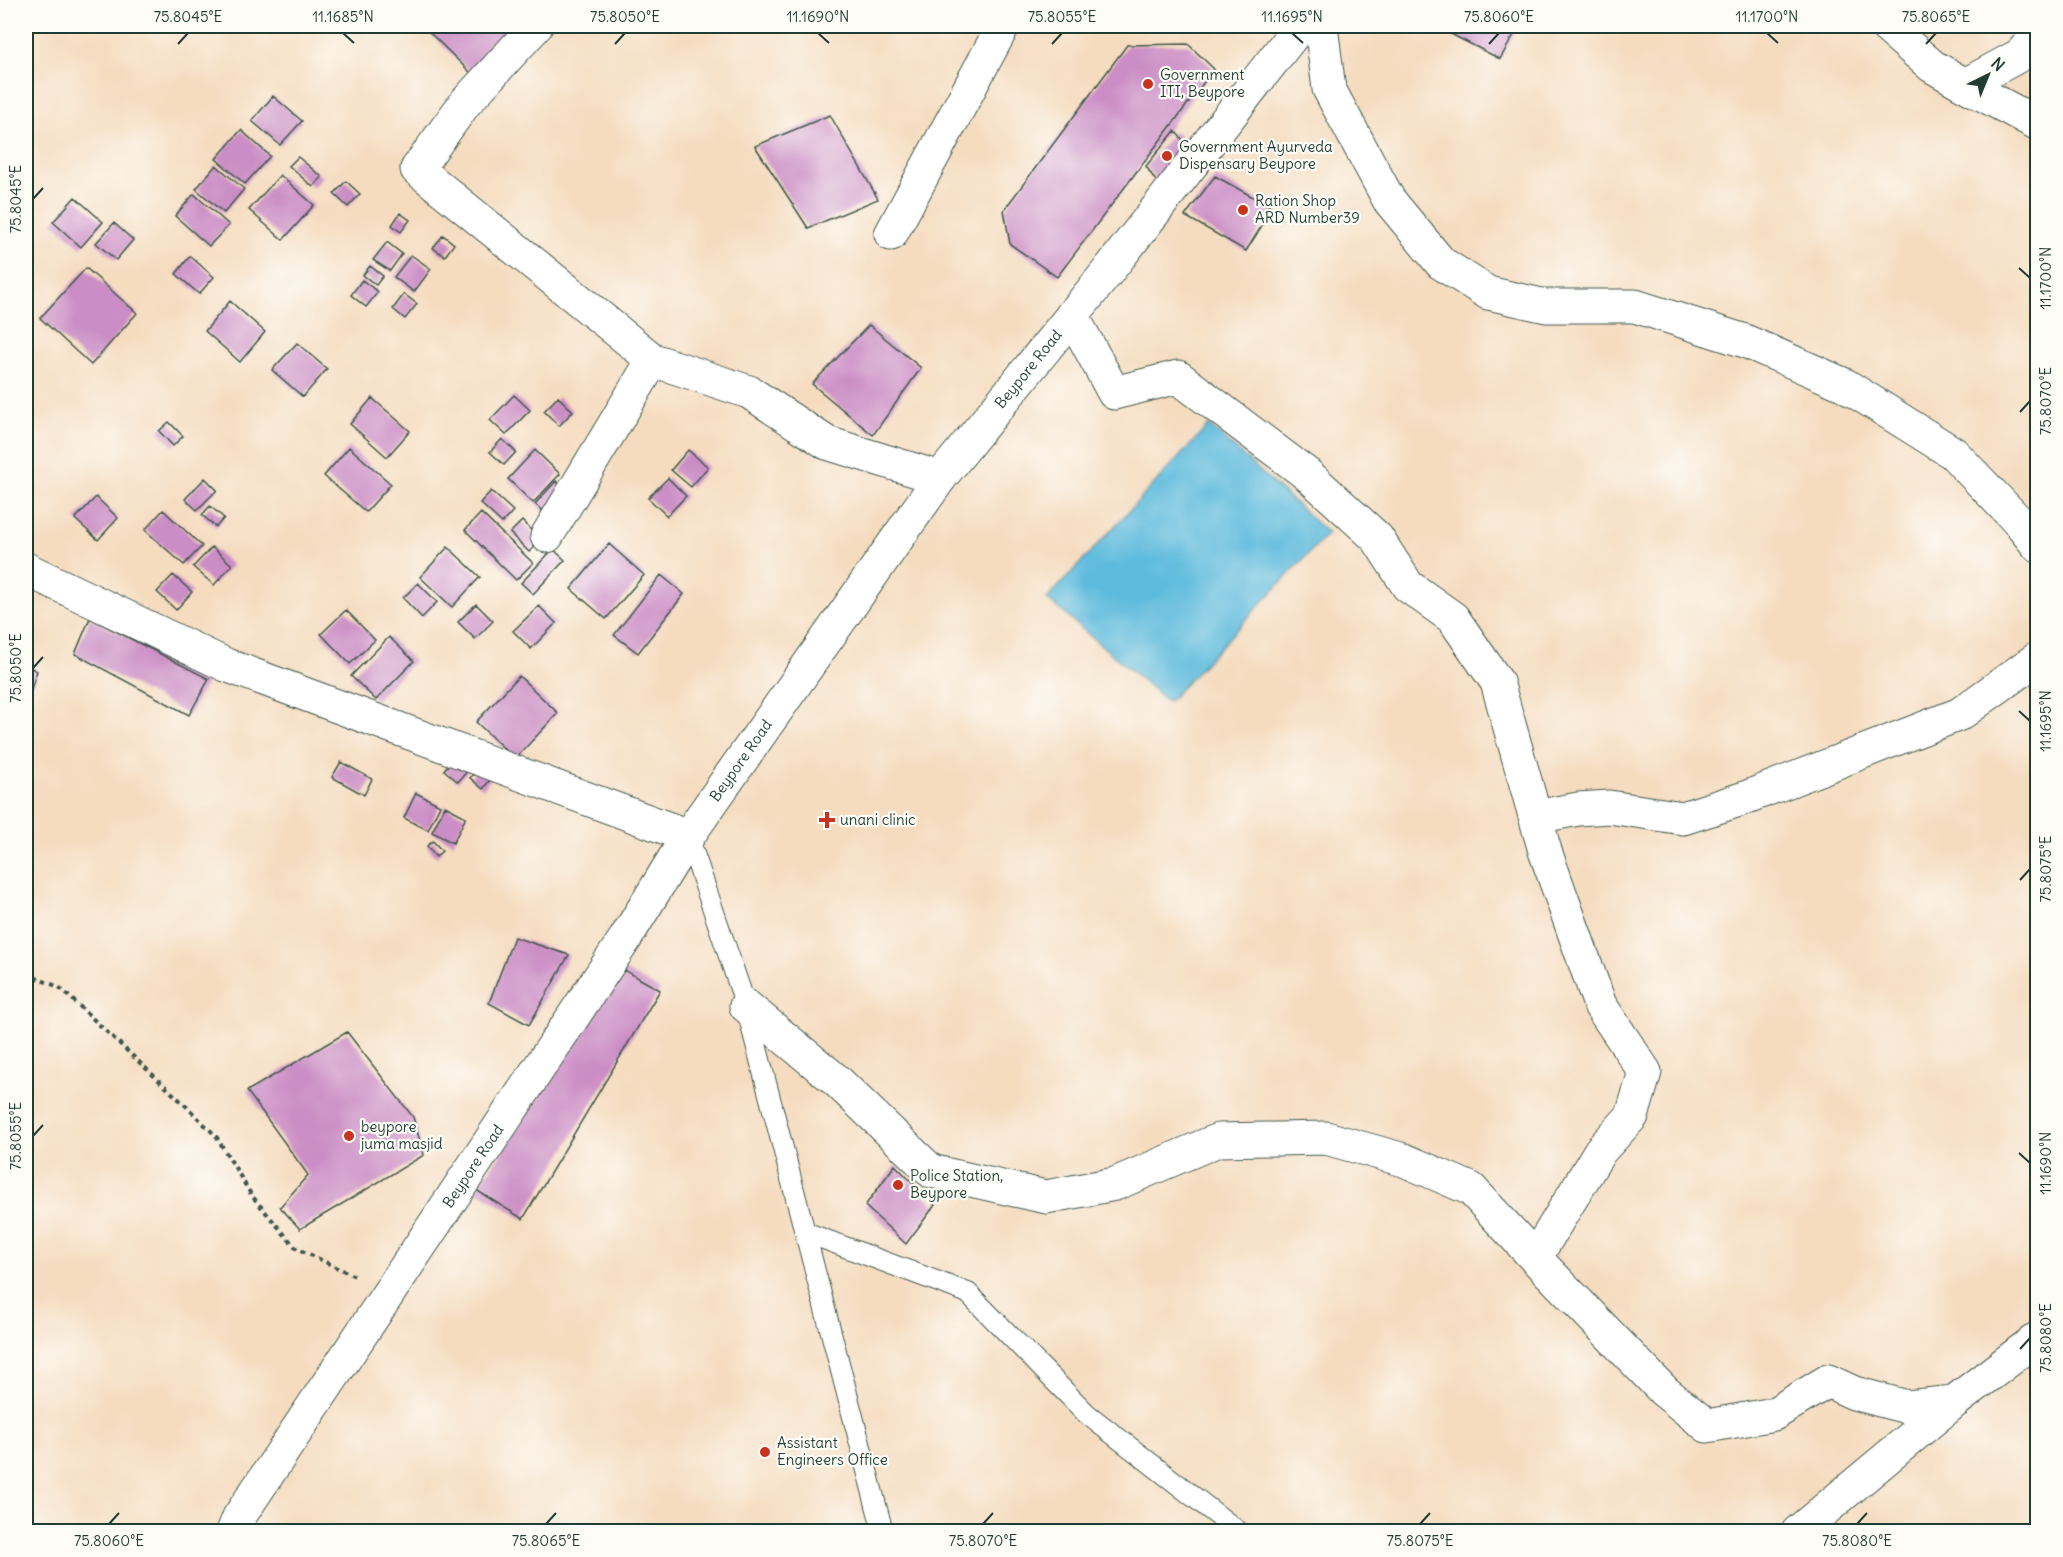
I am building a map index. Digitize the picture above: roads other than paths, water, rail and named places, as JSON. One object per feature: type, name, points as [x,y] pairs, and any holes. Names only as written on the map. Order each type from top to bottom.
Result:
[{"type":"street","points":[[536,26],[465,103],[417,169],[653,360],[749,392],[827,443],[940,478]]},
{"type":"street","points":[[891,234],[1003,26]]},
{"type":"street","name":"Beypore Road","points":[[233,1532],[239,1517],[408,1260],[624,939],[688,837],[940,478],[1300,26]]},
{"type":"street","points":[[1321,26],[1329,88],[1389,200],[1441,263],[1488,293],[1546,306],[1635,306],[1745,341],[1845,386],[1953,453],[2017,520],[2037,546]]},
{"type":"street","points":[[1886,26],[1932,66],[2037,124]]},
{"type":"street","points":[[1965,85],[2020,55],[2037,35]]},
{"type":"street","points":[[1072,315],[1113,393],[1178,377],[1308,474],[1377,538],[1407,586],[1453,618],[1497,682],[1545,851],[1600,1005],[1645,1072],[1632,1116],[1600,1151],[1534,1258]]},
{"type":"street","points":[[547,536],[653,360]]},
{"type":"street","points":[[26,569],[226,665],[688,837]]},
{"type":"street","points":[[1536,817],[1610,807],[1683,818],[1693,815],[1742,799],[1960,714],[2037,658]]},
{"type":"street","points":[[746,1006],[837,1081],[932,1171],[1046,1197],[1115,1184],[1218,1140],[1326,1138],[1404,1160],[1471,1189],[1534,1258],[1664,1391],[1707,1426],[1774,1414],[1828,1381],[1854,1393],[1907,1407],[1954,1402]]},
{"type":"street","points":[[1798,1532],[1954,1402],[2037,1338]]},
{"type":"lane","points":[[688,837],[746,1006],[883,1532]]},
{"type":"lane","points":[[805,1232],[968,1293],[1087,1414],[1239,1532]]},
{"type":"water","points":[[1209,425],[1328,533],[1168,702],[1047,599]]},
{"type":"place","name":"Government ITI, Beypore","points":[[1148,84]]},
{"type":"place","name":"Government Ayurveda Dispensary Beypore","points":[[1167,156]]},
{"type":"place","name":"Ration Shop ARD Number39","points":[[1243,210]]},
{"type":"place","name":"unani clinic","points":[[827,820]]},
{"type":"place","name":"beypore juma masjid","points":[[349,1136]]},
{"type":"place","name":"Police Station, Beypore","points":[[898,1185]]},
{"type":"place","name":"Assistant Engineers Office","points":[[765,1452]]}]
